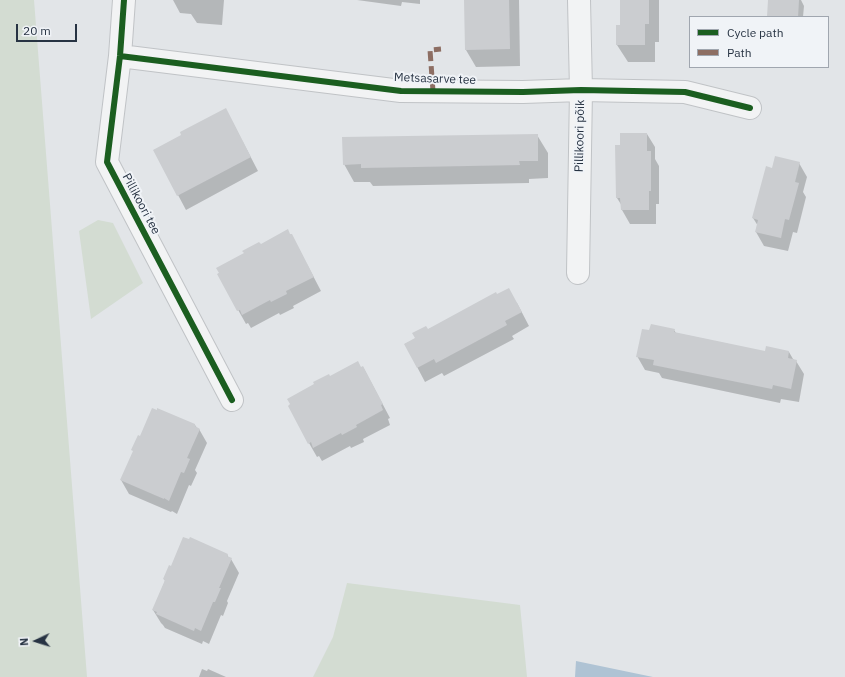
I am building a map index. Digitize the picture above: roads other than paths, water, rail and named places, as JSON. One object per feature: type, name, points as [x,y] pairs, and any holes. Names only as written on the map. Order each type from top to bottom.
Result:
[{"type":"street","name":"Pillikoori tee","points":[[124,0],[120,56],[107,162],[232,400]]},
{"type":"street","name":"Pillikoori põik","points":[[578,273],[581,90],[579,0]]},
{"type":"street","name":"Metsasarve tee","points":[[120,56],[401,91],[523,92],[581,90],[685,92],[750,108]]},
{"type":"water","points":[[576,661],[653,677],[575,677]]}]
